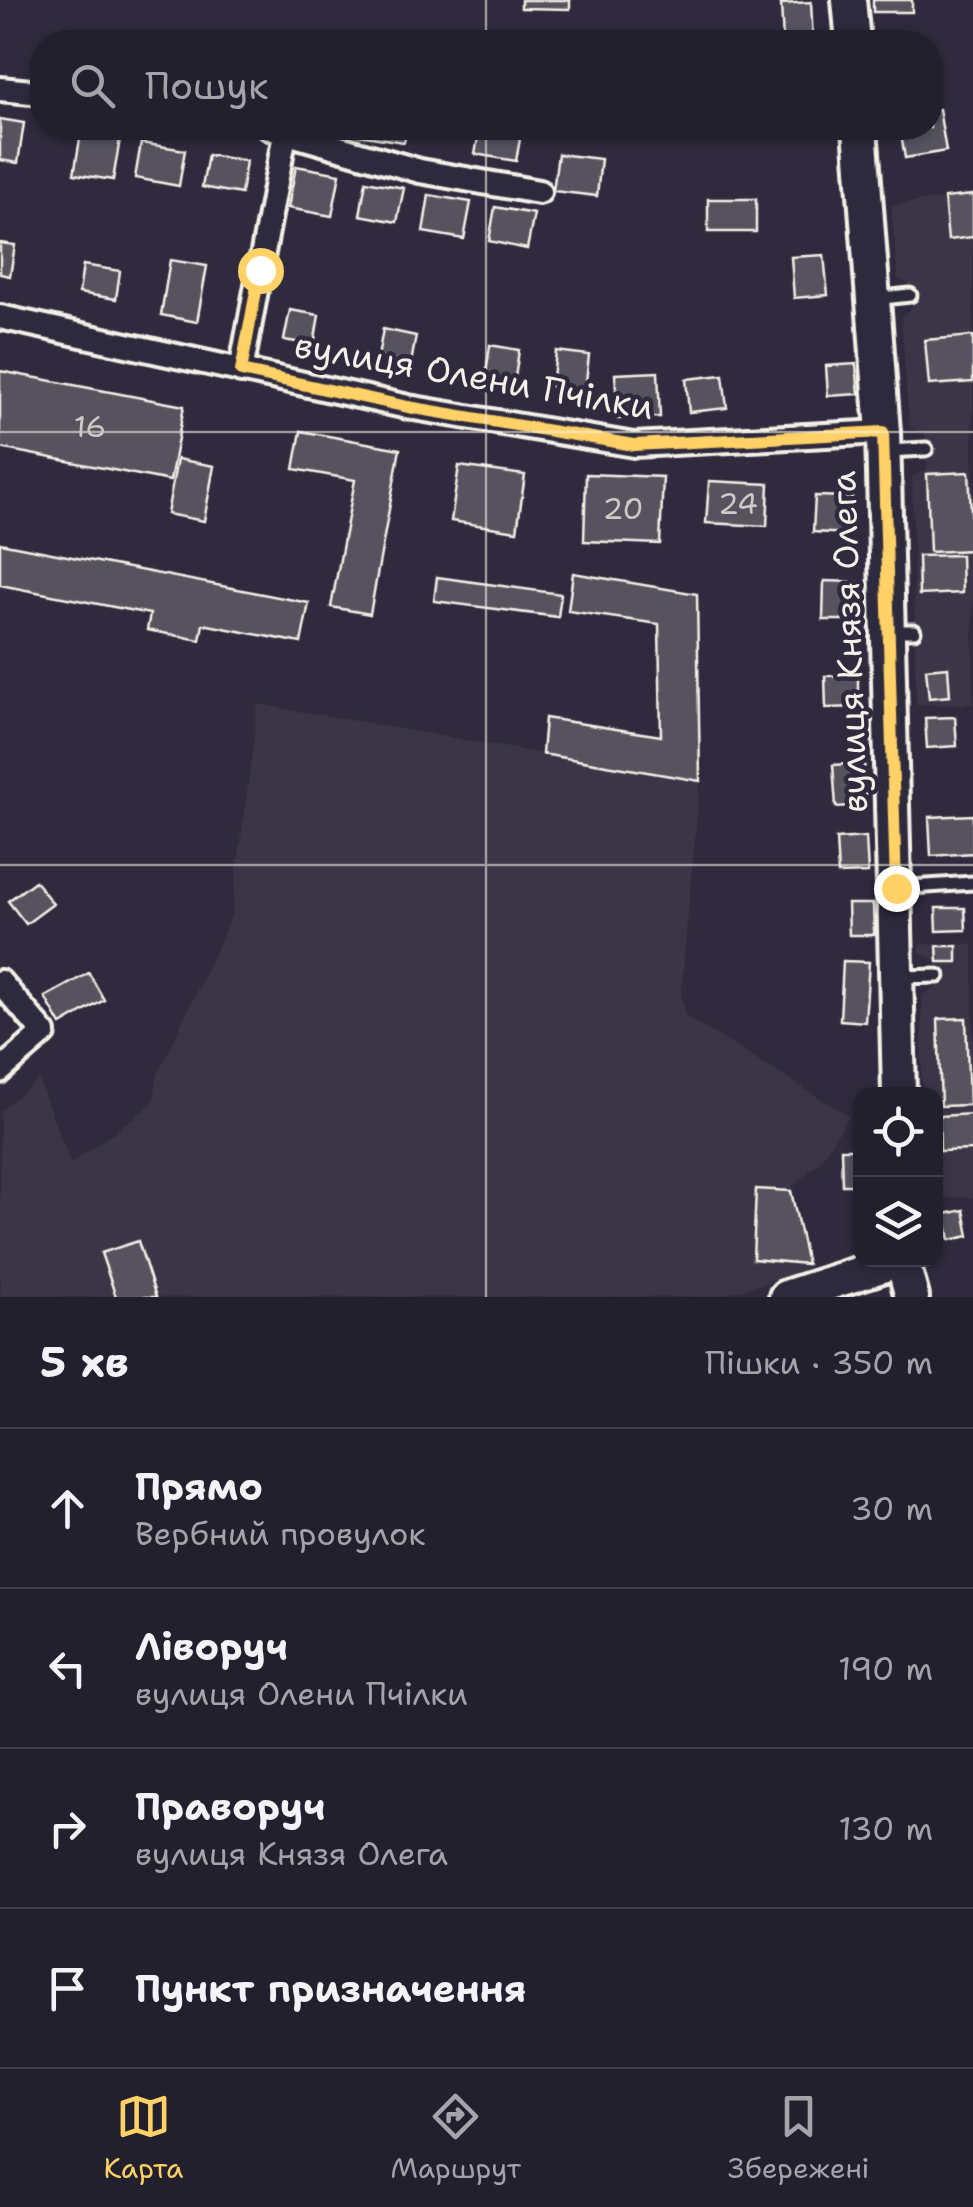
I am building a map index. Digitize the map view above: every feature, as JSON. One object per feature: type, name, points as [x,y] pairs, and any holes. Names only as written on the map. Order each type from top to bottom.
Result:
[{"type":"street","points":[[849,0],[852,30]]},
{"type":"street","points":[[0,89],[30,92]]},
{"type":"street","points":[[241,371],[277,140]]},
{"type":"street","points":[[310,140],[420,171],[539,192]]},
{"type":"street","name":"вулиця Князя Олега","points":[[861,140],[902,631],[896,888],[900,1087]]},
{"type":"street","name":"вулиця Олени Пчілки","points":[[0,317],[408,407],[634,445],[884,442]]},
{"type":"street","points":[[0,982],[44,1033],[0,1071]]},
{"type":"street","points":[[786,1297],[879,1267]]},
{"type":"street","points":[[903,1267],[912,1297]]},
{"type":"lane","points":[[874,298],[910,296]]},
{"type":"lane","points":[[884,442],[926,449]]},
{"type":"lane","points":[[896,888],[973,883]]},
{"type":"lane","points":[[898,976],[938,976]]},
{"type":"shaded area","points":[[973,195],[973,704],[916,705],[912,477],[927,470],[926,449],[925,434],[909,426],[901,317],[912,307],[909,284],[898,279],[891,205]]},
{"type":"shaded area","points":[[258,704],[700,781],[681,992],[685,1016],[849,1116],[819,1162],[791,1188],[807,1271],[714,1297],[0,1297],[0,1111],[38,1079],[71,1164],[153,1103],[158,1074],[231,917]]},
{"type":"shaded area","points":[[920,944],[973,944],[973,1197],[943,1198],[943,1087],[922,1087],[922,995],[938,987],[938,962],[920,953]]},
{"type":"building","points":[[521,0],[570,0],[570,9],[521,8]]},
{"type":"building","points":[[873,0],[912,0],[912,12],[873,12]]},
{"type":"building","points":[[811,2],[812,30],[782,30],[781,4]]},
{"type":"building","points":[[0,119],[24,123],[18,163],[0,160]]},
{"type":"building","points":[[943,133],[946,151],[905,158],[902,140],[943,140]]},
{"type":"building","points":[[80,140],[120,140],[113,180],[74,174]]},
{"type":"building","points":[[478,140],[520,140],[516,161],[475,154]]},
{"type":"building","points":[[141,143],[185,150],[179,186],[135,178]]},
{"type":"building","points":[[558,154],[601,159],[597,196],[553,191]]},
{"type":"building","points":[[208,155],[246,161],[241,194],[202,187]]},
{"type":"building","points":[[296,166],[340,174],[332,216],[288,208]]},
{"type":"building","points":[[366,181],[404,188],[397,222],[360,215]]},
{"type":"building","points":[[429,195],[471,202],[464,239],[423,232]]},
{"type":"building","points":[[973,195],[973,237],[948,240],[944,198]]},
{"type":"building","points":[[708,199],[756,199],[756,232],[708,232]]},
{"type":"building","points":[[495,207],[534,214],[527,249],[489,241]]},
{"type":"building","points":[[0,243],[15,245],[10,276],[0,274]]},
{"type":"building","points":[[824,255],[828,295],[794,298],[791,257]]},
{"type":"building","points":[[170,260],[207,266],[197,322],[161,315]]},
{"type":"building","points":[[83,265],[120,271],[116,299],[79,293]]},
{"type":"building","points":[[290,310],[319,315],[314,345],[284,340]]},
{"type":"building","points":[[383,329],[416,336],[411,363],[378,357]]},
{"type":"building","points":[[973,336],[973,382],[929,385],[925,340]]},
{"type":"building","points":[[490,345],[519,350],[514,385],[485,380]]},
{"type":"building","points":[[556,351],[589,355],[585,391],[552,387]]},
{"type":"building","points":[[856,364],[859,394],[828,396],[826,366]]},
{"type":"building","points":[[0,371],[184,406],[170,481],[0,448]]},
{"type":"building","points":[[658,372],[660,417],[618,419],[615,374]]},
{"type":"building","points":[[723,375],[727,408],[689,412],[686,379]]},
{"type":"building","points":[[301,431],[400,449],[370,614],[331,607],[355,480],[294,469]]},
{"type":"building","points":[[177,459],[214,466],[204,521],[167,514]]},
{"type":"building","points":[[459,466],[525,475],[517,531],[451,521]]},
{"type":"building","points":[[969,472],[973,550],[930,552],[927,474]]},
{"type":"building","points":[[586,474],[663,477],[660,544],[584,541]]},
{"type":"building","points":[[709,481],[769,484],[767,526],[706,523]]},
{"type":"building","points":[[815,496],[852,497],[850,534],[813,532]]},
{"type":"building","points":[[0,543],[309,603],[301,643],[203,624],[200,640],[147,630],[150,614],[0,585]]},
{"type":"building","points":[[961,555],[962,593],[919,595],[918,556]]},
{"type":"building","points":[[573,573],[697,594],[700,781],[542,754],[545,718],[661,736],[659,624],[568,611]]},
{"type":"building","points":[[437,577],[561,594],[558,617],[434,601]]},
{"type":"building","points":[[824,581],[858,582],[858,620],[823,620]]},
{"type":"building","points":[[948,667],[950,696],[929,698],[926,669]]},
{"type":"building","points":[[858,675],[858,707],[826,708],[825,676]]},
{"type":"building","points":[[955,717],[957,746],[927,748],[925,718]]},
{"type":"building","points":[[864,763],[866,805],[836,807],[833,765]]},
{"type":"building","points":[[973,815],[973,853],[931,856],[929,817]]},
{"type":"building","points":[[866,837],[868,873],[838,874],[836,839]]},
{"type":"building","points":[[35,881],[53,904],[26,924],[8,901]]},
{"type":"building","points":[[848,904],[873,904],[874,935],[849,935]]},
{"type":"building","points":[[936,908],[965,908],[966,930],[937,931]]},
{"type":"building","points":[[937,946],[957,946],[957,962],[938,962]]},
{"type":"building","points":[[843,961],[869,962],[865,1022],[840,1020]]},
{"type":"building","points":[[89,973],[104,1000],[61,1025],[45,997]]},
{"type":"building","points":[[966,1018],[969,1105],[943,1106],[938,1019]]},
{"type":"building","points":[[972,1114],[973,1150],[943,1151],[943,1116]]},
{"type":"building","points":[[841,1149],[853,1149],[853,1185],[842,1185]]},
{"type":"building","points":[[756,1189],[791,1191],[807,1264],[753,1259]]},
{"type":"building","points":[[964,1210],[969,1236],[950,1240],[945,1214]]},
{"type":"building","points":[[138,1241],[156,1297],[116,1297],[101,1253]]},
{"type":"route","points":[[260,270],[241,371],[408,407],[634,445],[883,432],[896,888]]}]
